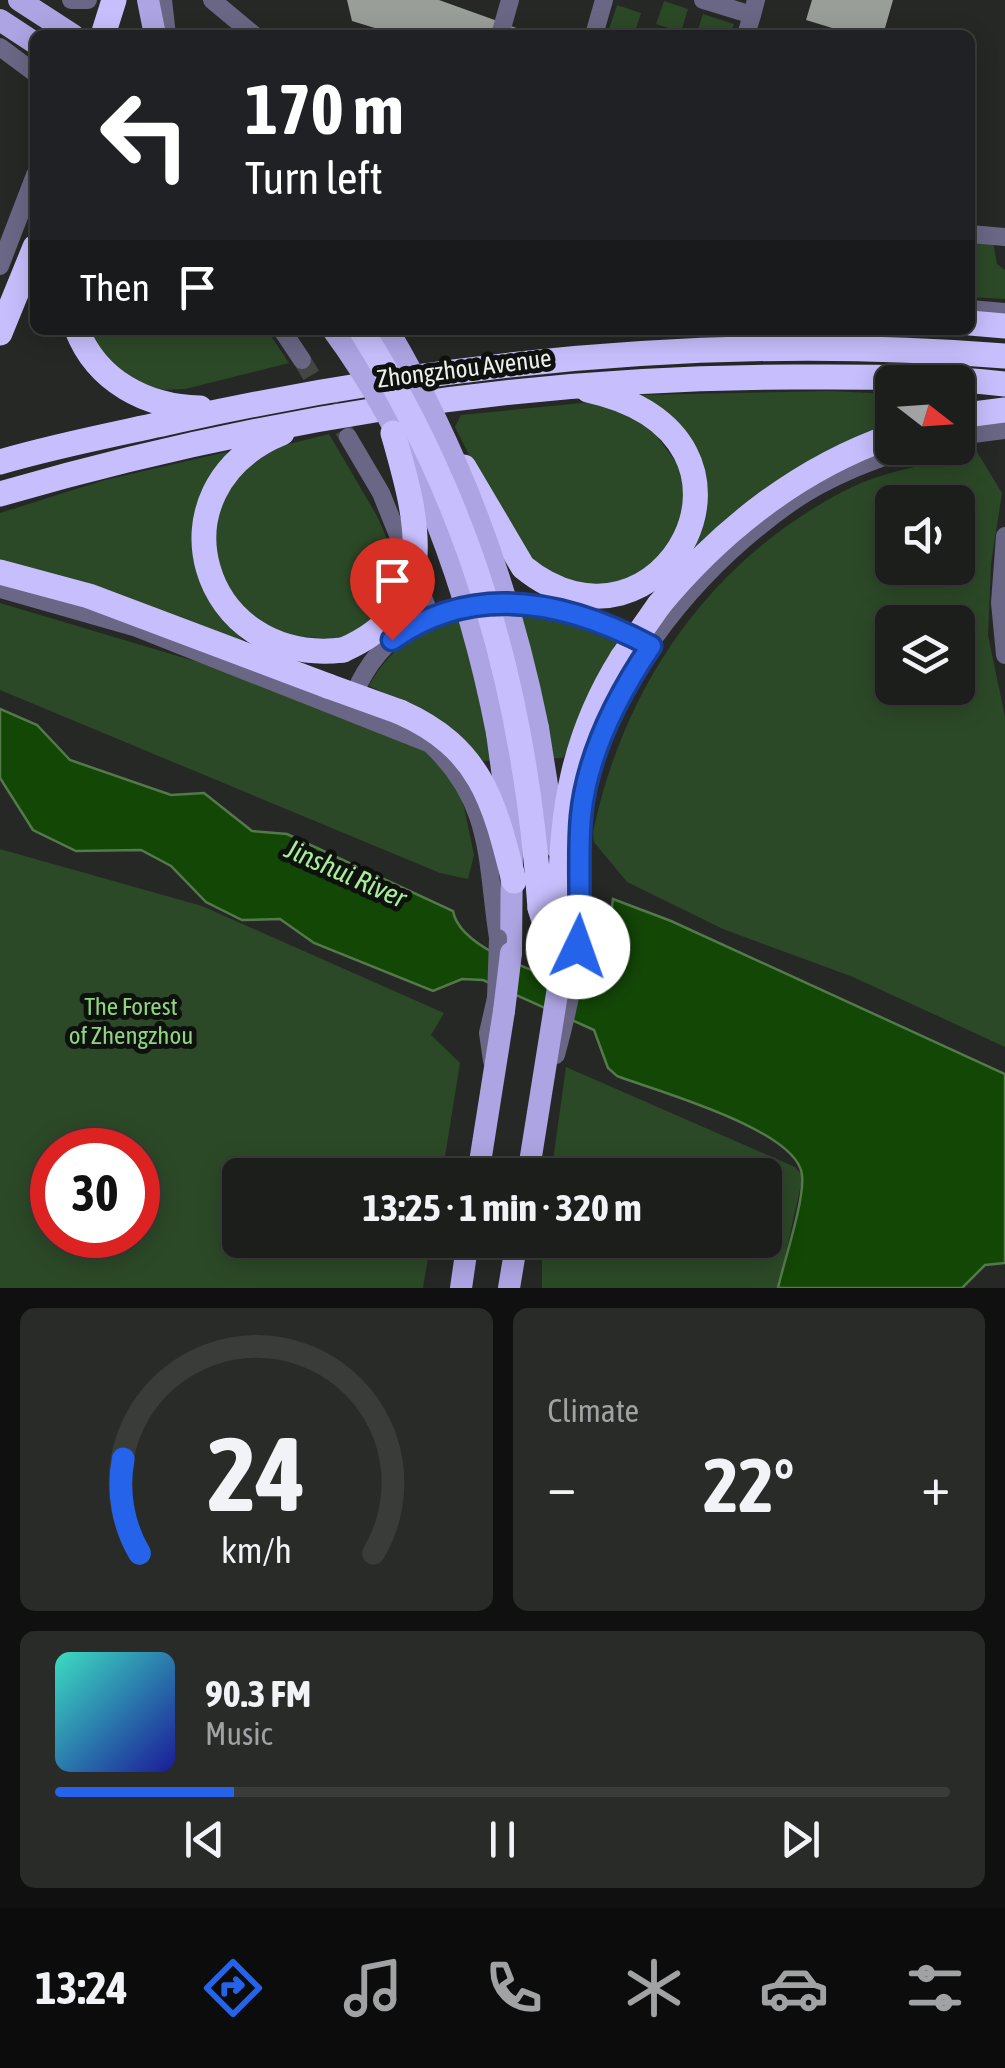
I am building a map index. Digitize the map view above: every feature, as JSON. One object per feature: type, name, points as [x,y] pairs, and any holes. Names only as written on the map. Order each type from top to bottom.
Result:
[{"type":"highway","points":[[105,30],[115,0]]},
{"type":"highway","points":[[0,333],[30,260]]},
{"type":"highway","points":[[19,287],[30,270]]},
{"type":"highway","points":[[975,324],[1005,326]]},
{"type":"highway","points":[[80,335],[96,366],[132,392],[180,408],[230,409]]},
{"type":"highway","points":[[350,337],[422,437],[493,616],[568,974]]},
{"type":"highway","name":"Zhongzhou Avenue","points":[[0,462],[82,437],[451,369],[585,356],[845,350],[1005,356]]},
{"type":"highway","name":"Zhongzhou Avenue","points":[[0,494],[109,464],[321,418],[564,385],[701,377],[1005,384]]},
{"type":"highway","points":[[430,408],[522,567],[547,586],[572,595],[614,596],[633,590],[661,572],[686,534],[695,501],[690,460],[676,436],[657,416],[629,402],[564,385]]},
{"type":"highway","points":[[321,418],[269,439],[222,478],[210,502],[204,554],[218,597],[252,632],[293,650],[343,650],[362,642],[396,614],[415,562],[414,509],[393,434]]},
{"type":"highway","points":[[975,420],[1003,426]]},
{"type":"highway","points":[[551,905],[573,764],[592,711],[658,605],[740,522],[810,474],[875,444]]},
{"type":"highway","points":[[0,572],[121,607],[400,712],[452,742],[482,780],[498,819],[514,881]]},
{"type":"main road","points":[[18,0],[65,30]]},
{"type":"main road","points":[[114,30],[115,0]]},
{"type":"main road","points":[[148,0],[154,30]]},
{"type":"main road","points":[[0,20],[30,40]]},
{"type":"main road","points":[[391,335],[430,408],[495,568],[526,668],[538,728],[551,905]]},
{"type":"main road","points":[[350,337],[462,590],[497,733],[514,881],[481,1158]]},
{"type":"main road","points":[[531,1158],[568,974]]},
{"type":"main road","points":[[461,1288],[465,1258]]},
{"type":"main road","points":[[509,1288],[514,1258]]},
{"type":"street","points":[[71,0],[88,0]]},
{"type":"street","points":[[163,0],[166,30]]},
{"type":"street","points":[[212,0],[248,30]]},
{"type":"street","points":[[501,30],[510,0]]},
{"type":"street","points":[[595,30],[604,0]]},
{"type":"street","points":[[703,0],[754,8]]},
{"type":"street","points":[[0,47],[30,70]]},
{"type":"street","points":[[0,266],[30,189]]},
{"type":"street","points":[[975,234],[1005,236]]},
{"type":"street","points":[[975,309],[1005,312]]},
{"type":"street","points":[[285,335],[302,360]]},
{"type":"street","points":[[975,432],[1003,426]]},
{"type":"street","points":[[348,437],[382,493],[431,617]]},
{"type":"street","points":[[568,974],[586,788],[614,708],[651,646],[712,570],[794,500],[843,473],[875,461]]},
{"type":"street","points":[[1005,536],[1000,603],[1005,654]]},
{"type":"street","points":[[0,589],[134,627],[421,739],[455,767],[483,824],[505,945]]},
{"type":"street","points":[[349,710],[359,681],[375,657],[412,626],[472,606],[541,604],[594,618],[651,646]]},
{"type":"green space","points":[[664,1],[688,9],[682,30],[656,24]]},
{"type":"green space","points":[[617,5],[641,13],[636,30],[609,30]]},
{"type":"green space","points":[[703,14],[734,24],[732,30],[698,30]]},
{"type":"green space","points":[[975,241],[993,241],[997,264],[1005,270],[1005,299],[975,297]]},
{"type":"green space","points":[[87,335],[270,335],[289,363],[185,389],[158,390],[121,378]]},
{"type":"green space","points":[[875,393],[875,436],[681,566],[701,490],[697,450],[686,431],[640,395]]},
{"type":"green space","points":[[602,401],[640,414],[686,475],[683,520],[656,564],[622,582],[570,585],[517,549],[455,427],[461,415]]},
{"type":"green space","points":[[329,434],[377,516],[404,578],[379,620],[336,640],[273,633],[235,602],[214,552],[220,506],[246,465],[285,445]]},
{"type":"green space","points":[[975,452],[1002,493],[991,564],[988,635],[1005,717],[1005,1047],[853,977],[723,929],[627,882],[594,842],[593,832],[626,726],[680,632],[714,590],[753,552],[797,519],[846,490],[923,465],[975,465]]},
{"type":"green space","points":[[231,453],[193,534],[194,551],[207,593],[245,642],[0,564],[0,513],[105,480]]},
{"type":"green space","points":[[0,603],[228,671],[427,752],[461,793],[474,855],[468,879],[440,873],[0,690]]},
{"type":"green space","points":[[538,613],[622,640],[563,758],[483,761],[445,726],[369,686],[384,664],[420,634],[463,619]]},
{"type":"green space","name":"The Forest of Zhengzhou","points":[[0,849],[202,906],[444,1013],[431,1035],[460,1063],[445,1158],[222,1158],[222,1258],[428,1258],[423,1288],[0,1288]]},
{"type":"green space","points":[[566,1067],[774,1158],[553,1158]]},
{"type":"green space","points":[[782,1161],[803,1176],[778,1288],[542,1288],[542,1258],[782,1258]]},
{"type":"water","name":"Jinshui River","points":[[0,709],[37,725],[70,760],[171,795],[204,793],[252,831],[287,834],[453,911],[459,926],[489,950],[588,991],[603,974],[613,899],[671,921],[1005,1074],[1005,1263],[985,1265],[962,1288],[778,1288],[797,1214],[802,1175],[795,1158],[777,1143],[723,1114],[617,1076],[608,1068],[594,1030],[483,980],[462,979],[433,991],[314,943],[280,919],[242,920],[206,902],[171,866],[141,850],[76,851],[33,830],[0,778]]},
{"type":"building","points":[[347,0],[439,0],[522,30],[378,30],[352,21]]},
{"type":"building","points":[[812,0],[893,0],[884,30],[839,30],[806,20]]},
{"type":"tunnel","points":[[302,360],[348,437]]},
{"type":"route","points":[[392,640],[412,626],[447,611],[526,602],[594,618],[651,646],[620,696],[595,752],[586,788],[581,816],[578,947]]}]
